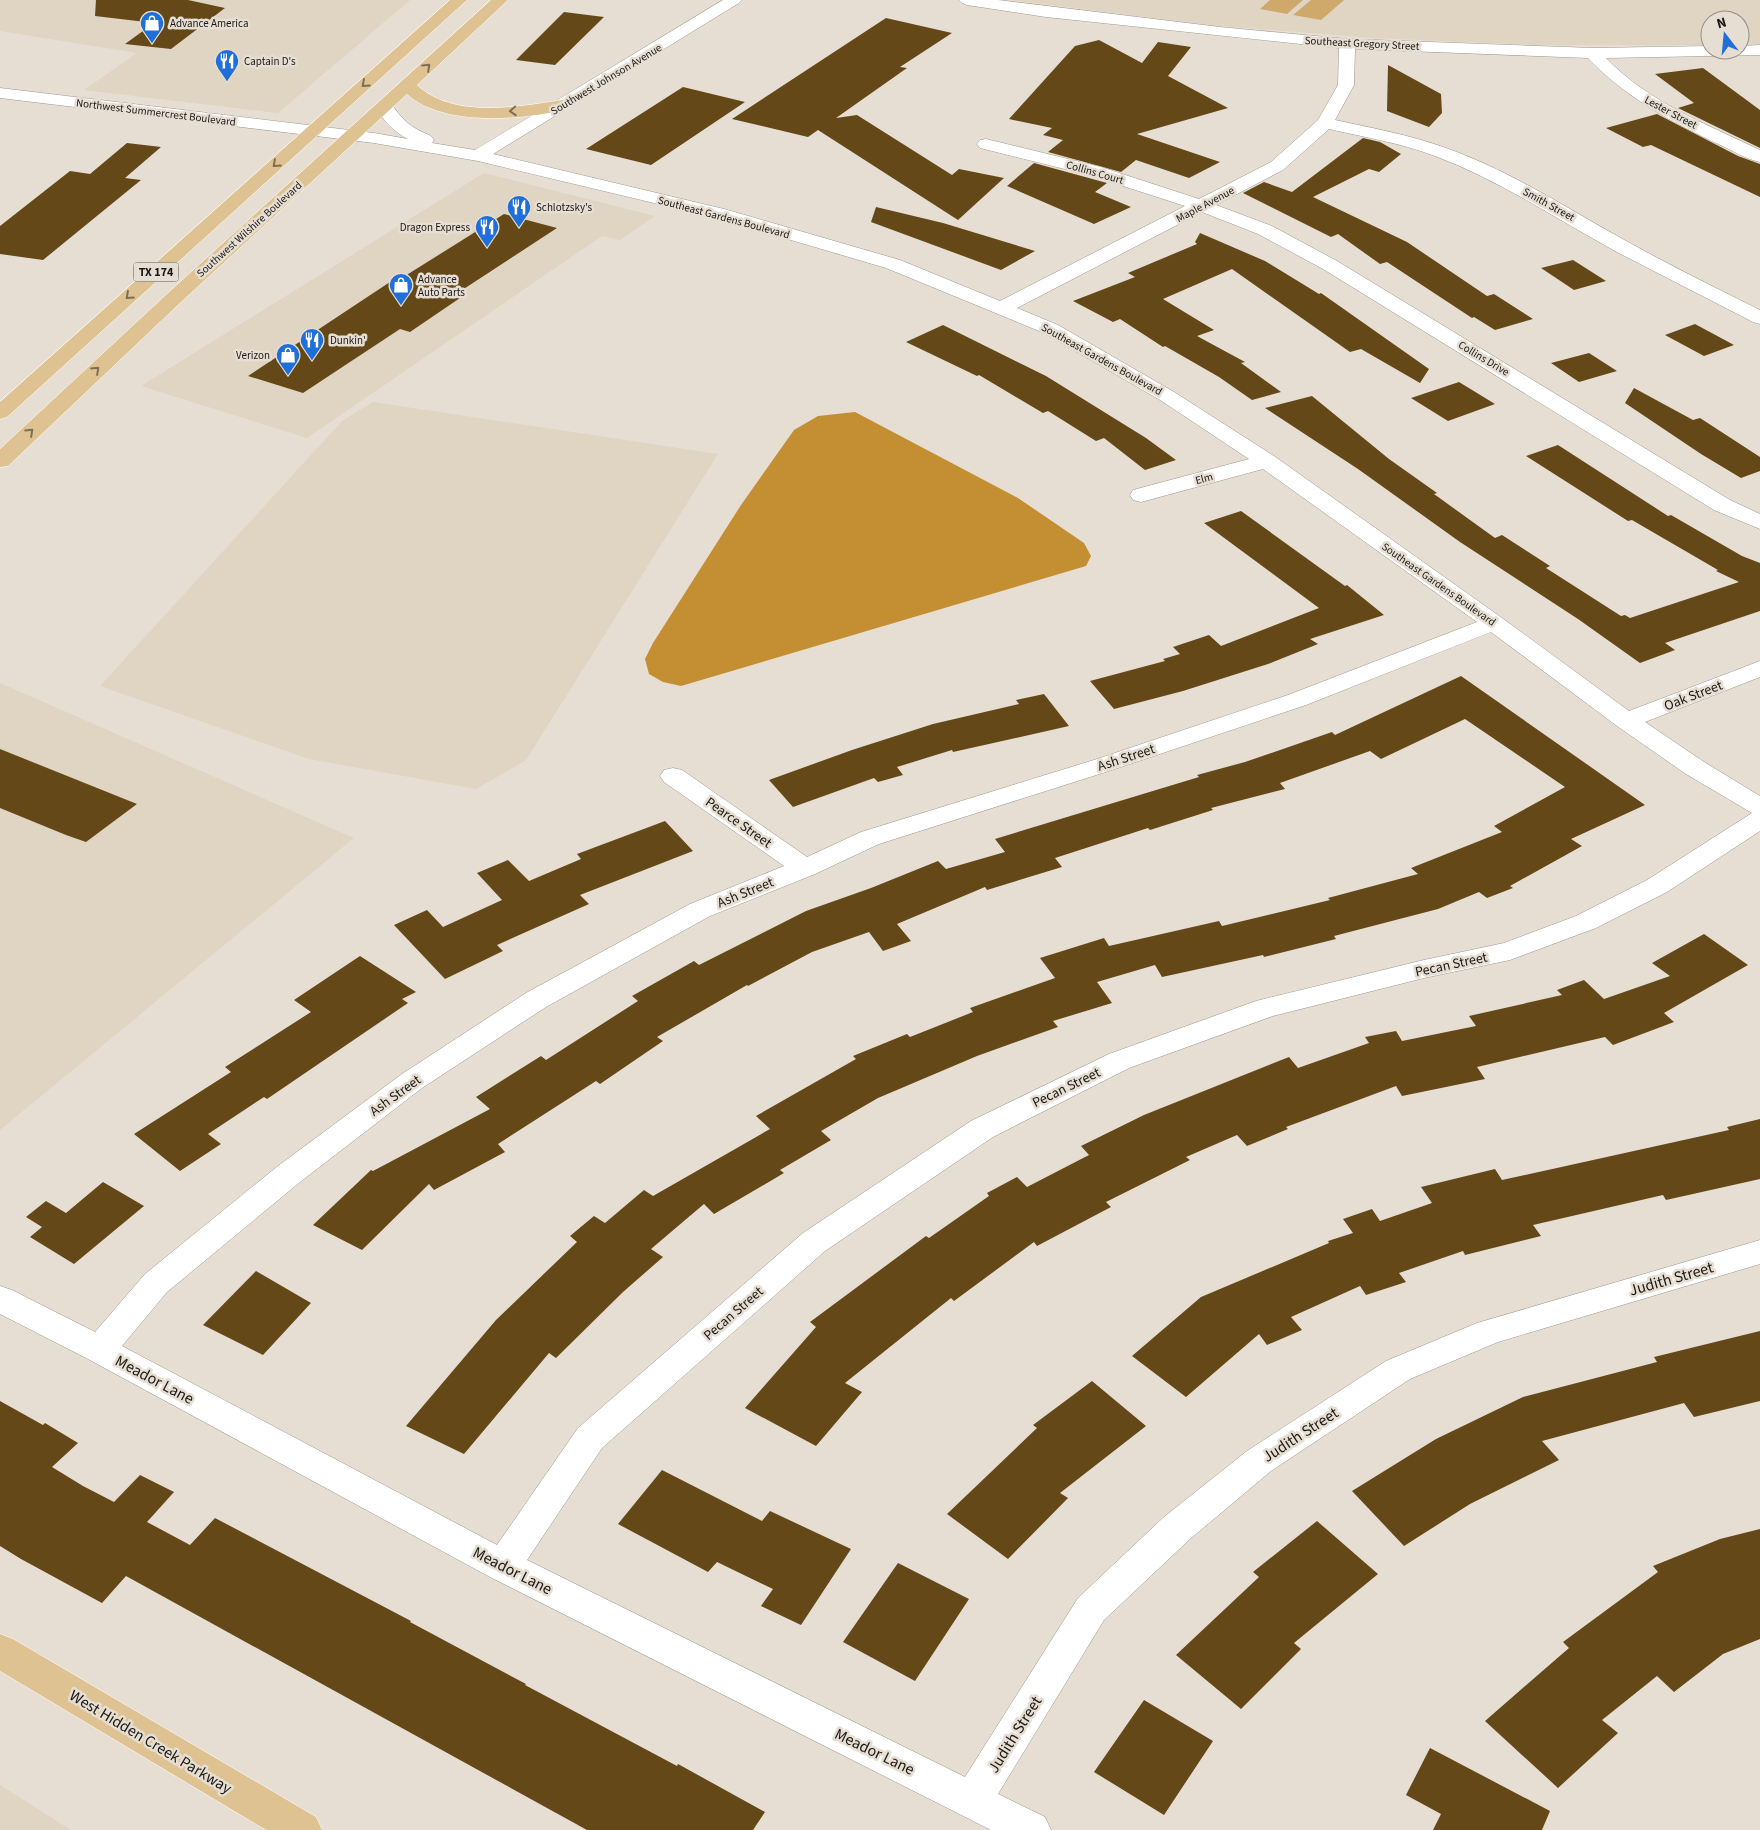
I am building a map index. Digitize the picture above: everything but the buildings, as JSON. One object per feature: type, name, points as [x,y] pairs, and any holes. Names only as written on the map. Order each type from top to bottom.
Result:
[{"type":"main road","name":"TX 174","points":[[0,413],[460,0]]},
{"type":"main road","name":"Southwest Wilshire Boulevard","points":[[0,461],[174,298],[500,0]]},
{"type":"main road","points":[[406,86],[423,100],[459,109],[497,112],[535,110],[562,105]]},
{"type":"main road","name":"West Hidden Creek Parkway","points":[[0,1651],[302,1830]]},
{"type":"street","name":"Southwest Johnson Avenue","points":[[468,154],[562,105],[734,0]]},
{"type":"street","name":"Southeast Gregory Street","points":[[967,0],[1046,12],[1211,31],[1348,44],[1594,54],[1760,50]]},
{"type":"street","name":"Maple Avenue","points":[[1000,310],[1277,166],[1325,123],[1346,84],[1348,44]]},
{"type":"street","name":"Lester Street","points":[[1594,54],[1607,71],[1629,89],[1656,106],[1760,156]]},
{"type":"street","name":"Northwest Summercrest Boulevard","points":[[0,93],[312,131]]},
{"type":"street","points":[[384,106],[391,120],[402,129],[424,140],[468,154]]},
{"type":"street","name":"Smith Street","points":[[1325,123],[1395,138],[1439,151],[1484,169],[1545,201],[1621,246],[1760,318]]},
{"type":"street","name":"Southeast Gardens Boulevard","points":[[312,131],[468,154],[718,213],[893,264],[1000,310],[1051,329],[1168,396],[1266,461],[1494,623],[1626,721],[1695,768],[1760,807]]},
{"type":"street","name":"Collins Court","points":[[986,144],[1095,171],[1202,206]]},
{"type":"street","name":"Collins Drive","points":[[1202,206],[1265,230],[1330,265],[1722,505],[1760,522]]},
{"type":"street","name":"Elm","points":[[1141,495],[1266,461]]},
{"type":"street","name":"Ash Street","points":[[100,1350],[156,1283],[289,1174],[412,1081],[536,1000],[700,910],[805,868],[870,838],[1103,765],[1297,700],[1494,623]]},
{"type":"street","name":"Oak Street","points":[[1626,721],[1760,668]]},
{"type":"street","name":"Pearce Street","points":[[673,776],[805,868]]},
{"type":"street","name":"Pecan Street","points":[[503,1566],[590,1438],[814,1242],[982,1128],[1119,1061],[1266,1008],[1424,969],[1510,951],[1577,925],[1657,886],[1760,819]]},
{"type":"street","name":"Judith Street","points":[[973,1800],[1091,1609],[1177,1528],[1259,1461],[1398,1370],[1452,1347],[1488,1332],[1760,1252]]},
{"type":"street","name":"Meador Lane","points":[[0,1299],[100,1350],[503,1566],[1031,1830]]},
{"type":"shaded area","points":[[0,0],[410,0],[278,113],[84,90],[137,53],[0,31]]},
{"type":"shaded area","points":[[1010,0],[1760,0],[1760,44],[1750,44],[1750,10],[1700,10],[1700,45],[1535,45],[1373,38],[1211,25]]},
{"type":"shaded area","points":[[1270,0],[1303,0],[1287,14],[1260,9]]},
{"type":"shaded area","points":[[1311,0],[1344,0],[1321,20],[1293,15]]},
{"type":"shaded area","points":[[484,173],[655,216],[620,240],[602,236],[307,438],[141,386]]},
{"type":"shaded area","points":[[373,402],[718,454],[526,760],[476,789],[309,759],[100,686],[342,421]]},
{"type":"shaded area","points":[[855,412],[1018,498],[1084,543],[1091,556],[1086,566],[681,686],[663,682],[649,674],[645,659],[653,643],[741,505],[794,430],[818,416]]},
{"type":"shaded area","points":[[0,683],[354,838],[0,1130]]},
{"type":"shaded area","points":[[0,1785],[71,1830],[0,1830]]},
{"type":"place","name":"Advance America","points":[[152,44]]},
{"type":"place","name":"Captain D's","points":[[227,82]]},
{"type":"place","name":"Schlotzsky's","points":[[519,228]]},
{"type":"place","name":"Dragon Express","points":[[487,248]]},
{"type":"place","name":"Advance Auto Parts","points":[[401,306]]},
{"type":"place","name":"Dunkin'","points":[[312,361]]},
{"type":"place","name":"Verizon","points":[[288,376]]}]
